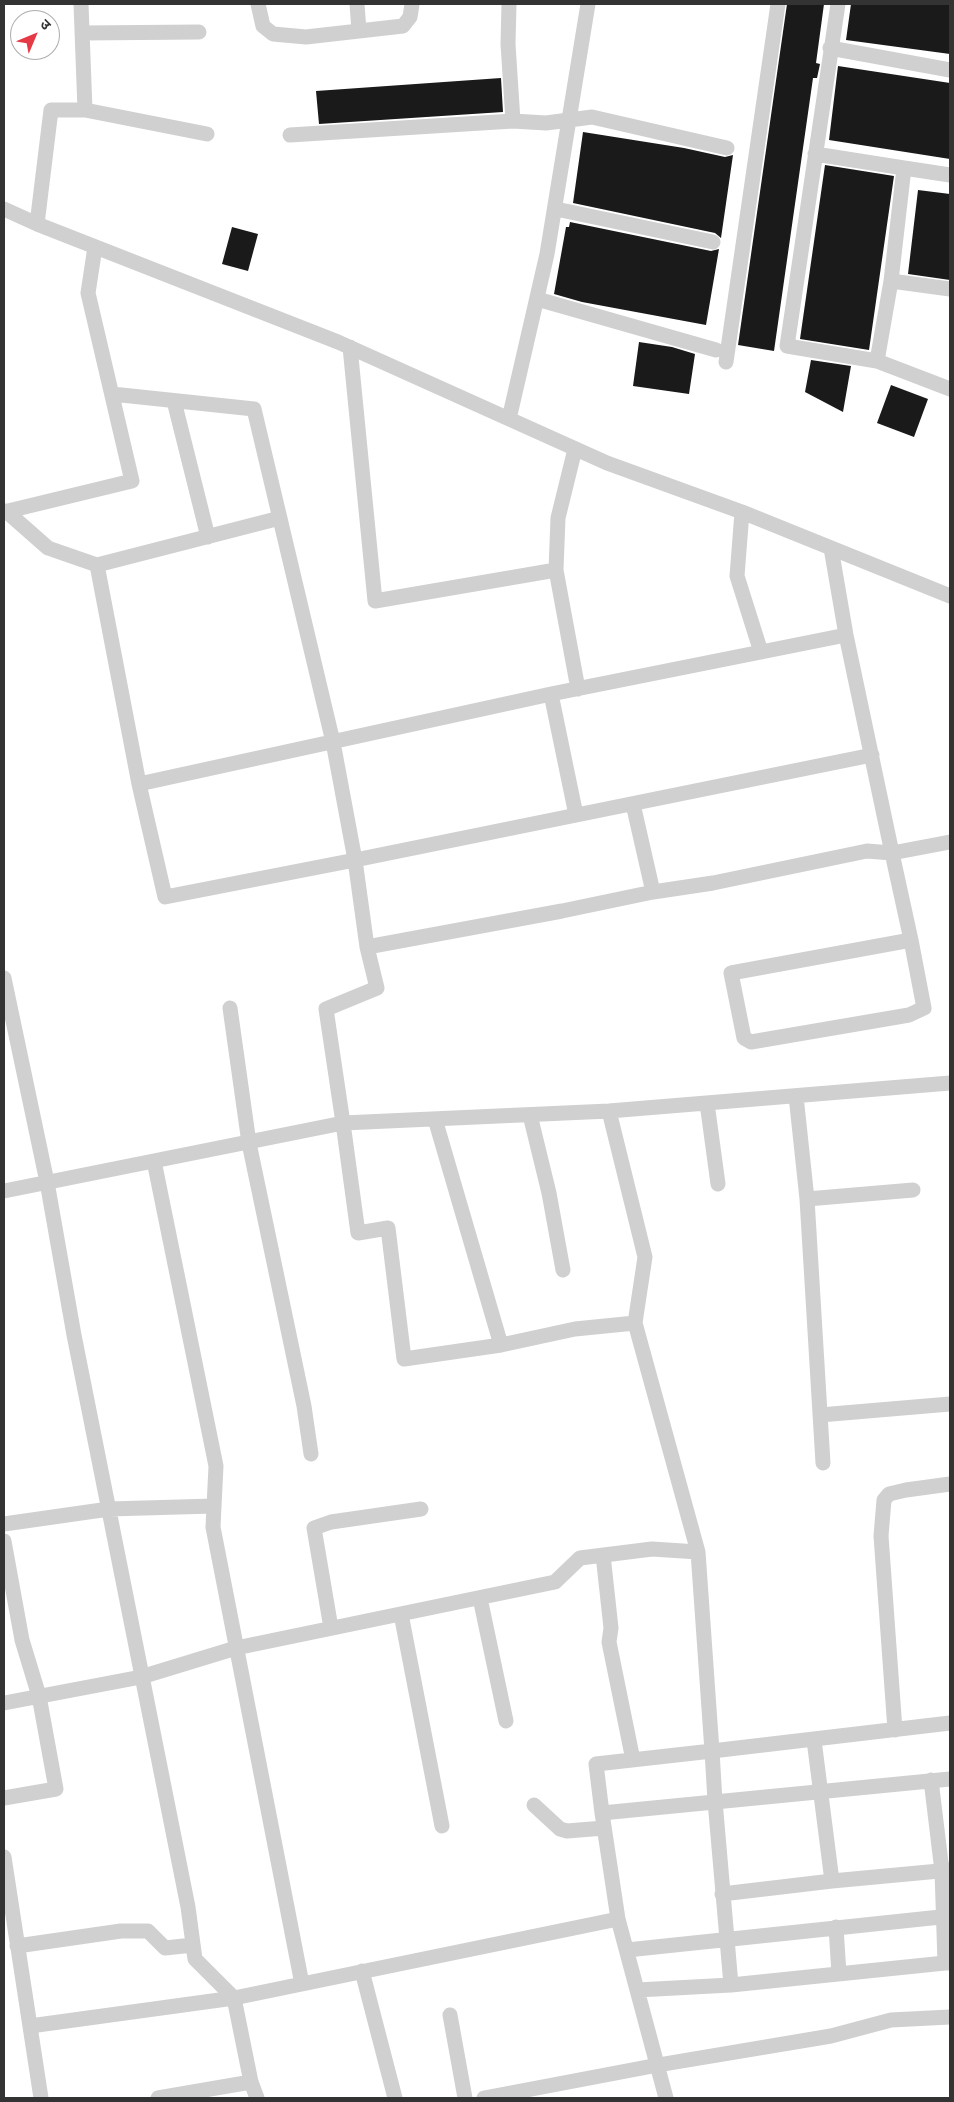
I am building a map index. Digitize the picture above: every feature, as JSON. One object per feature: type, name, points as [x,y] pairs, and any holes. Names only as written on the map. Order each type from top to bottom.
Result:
[{"type":"street","points":[[81,4],[85,110]]},
{"type":"street","points":[[258,4],[263,26],[273,34],[306,37],[402,26],[410,17],[412,4]]},
{"type":"street","points":[[357,4],[359,31]]},
{"type":"street","points":[[509,4],[508,44],[513,120]]},
{"type":"street","points":[[509,419],[556,209],[588,4]]},
{"type":"street","points":[[726,362],[778,4]]},
{"type":"street","points":[[838,4],[787,346],[878,362],[950,389]]},
{"type":"street","points":[[82,33],[199,32]]},
{"type":"street","points":[[830,48],[950,70]]},
{"type":"street","points":[[37,224],[51,110],[85,110],[208,134]]},
{"type":"street","points":[[290,135],[513,120],[546,123],[592,117],[727,148]]},
{"type":"street","points":[[815,154],[950,175]]},
{"type":"street","points":[[878,362],[891,281],[904,168]]},
{"type":"street","points":[[4,209],[37,224],[350,347],[607,463],[742,512],[950,596]]},
{"type":"street","points":[[556,209],[713,242]]},
{"type":"street","points":[[5,511],[132,481],[88,293],[95,247]]},
{"type":"street","points":[[891,281],[950,289]]},
{"type":"street","points":[[537,299],[716,350]]},
{"type":"street","points":[[350,347],[374,601],[556,570]]},
{"type":"street","points":[[112,394],[254,409],[333,742],[355,860],[367,946],[378,988],[326,1009],[358,1234],[388,1228],[404,1359],[501,1344],[574,1329],[635,1323]]},
{"type":"street","points":[[174,400],[208,537]]},
{"type":"street","points":[[575,449],[558,518],[556,570],[578,689]]},
{"type":"street","points":[[5,511],[48,548],[97,566],[280,518]]},
{"type":"street","points":[[742,512],[737,576],[761,652]]},
{"type":"street","points":[[830,548],[846,635],[911,940],[924,1008],[909,1014],[751,1042],[744,1038],[731,973],[911,940]]},
{"type":"street","points":[[97,566],[139,784],[165,896],[355,860],[872,755]]},
{"type":"street","points":[[139,784],[551,694],[846,635]]},
{"type":"street","points":[[551,694],[576,815]]},
{"type":"street","points":[[633,804],[653,892]]},
{"type":"street","points":[[367,946],[562,911],[653,892],[714,883],[867,851],[892,853],[950,842]]},
{"type":"street","points":[[4,978],[47,1182],[74,1335],[188,1907],[195,1959],[234,1998],[251,2082],[257,2098]]},
{"type":"street","points":[[230,1008],[250,1141],[302,1392],[311,1454]]},
{"type":"street","points":[[4,1191],[343,1123],[609,1111],[950,1083]]},
{"type":"street","points":[[796,1096],[807,1199],[823,1463]]},
{"type":"street","points":[[708,1103],[718,1184]]},
{"type":"street","points":[[609,1111],[645,1257],[635,1323],[698,1552],[722,1894],[732,1985]]},
{"type":"street","points":[[530,1114],[549,1193],[564,1270]]},
{"type":"street","points":[[435,1119],[501,1344]]},
{"type":"street","points":[[154,1161],[216,1466],[213,1527],[302,1984]]},
{"type":"street","points":[[807,1199],[913,1190]]},
{"type":"street","points":[[820,1415],[950,1404]]},
{"type":"street","points":[[895,1730],[881,1536],[884,1500],[889,1494],[950,1484]]},
{"type":"street","points":[[4,1524],[109,1509],[214,1506]]},
{"type":"street","points":[[331,1628],[314,1528],[332,1522],[421,1509]]},
{"type":"street","points":[[4,1540],[22,1640],[39,1696],[56,1789],[4,1798]]},
{"type":"street","points":[[4,1703],[141,1677],[236,1648],[555,1582],[580,1558],[652,1549],[698,1552]]},
{"type":"street","points":[[603,1555],[611,1628],[609,1642],[634,1760]]},
{"type":"street","points":[[480,1598],[506,1721]]},
{"type":"street","points":[[401,1614],[442,1826]]},
{"type":"street","points":[[666,2098],[618,1919],[596,1764],[950,1723]]},
{"type":"street","points":[[814,1740],[822,1790],[832,1880]]},
{"type":"street","points":[[534,1805],[560,1829],[567,1831],[603,1820],[715,1801],[950,1779]]},
{"type":"street","points":[[637,1990],[732,1985],[948,1963],[946,1871],[931,1780]]},
{"type":"street","points":[[4,1857],[41,2098]]},
{"type":"street","points":[[722,1894],[832,1880],[946,1871]]},
{"type":"street","points":[[627,1950],[946,1916]]},
{"type":"street","points":[[30,2026],[234,1998],[618,1919]]},
{"type":"street","points":[[836,1927],[840,1974]]},
{"type":"street","points":[[17,1946],[121,1931],[148,1931],[165,1948],[193,1945]]},
{"type":"street","points":[[362,1971],[395,2098]]},
{"type":"street","points":[[450,2015],[465,2098]]},
{"type":"street","points":[[484,2098],[658,2065],[831,2036],[891,2020],[950,2017]]},
{"type":"street","points":[[158,2098],[251,2082]]},
{"type":"building","points":[[787,4],[824,4],[816,63],[820,64],[817,78],[813,78],[774,351],[738,345]]},
{"type":"building","points":[[851,4],[950,4],[950,54],[846,40]]},
{"type":"building","points":[[838,66],[950,83],[950,159],[829,140]]},
{"type":"building","points":[[501,78],[503,112],[319,124],[316,91]]},
{"type":"building","points":[[583,132],[684,148],[725,157],[733,155],[721,238],[715,233],[573,203]]},
{"type":"building","points":[[825,165],[894,176],[869,350],[800,339]]},
{"type":"building","points":[[918,190],[950,194],[950,280],[908,274]]},
{"type":"building","points":[[570,222],[711,251],[719,249],[706,325],[582,302],[554,294],[566,227],[569,227]]},
{"type":"building","points":[[232,227],[258,234],[248,271],[222,264]]},
{"type":"building","points":[[639,342],[672,347],[695,354],[689,394],[633,386]]},
{"type":"building","points":[[811,360],[851,366],[843,412],[805,392]]},
{"type":"building","points":[[891,385],[928,399],[914,437],[877,423]]}]
